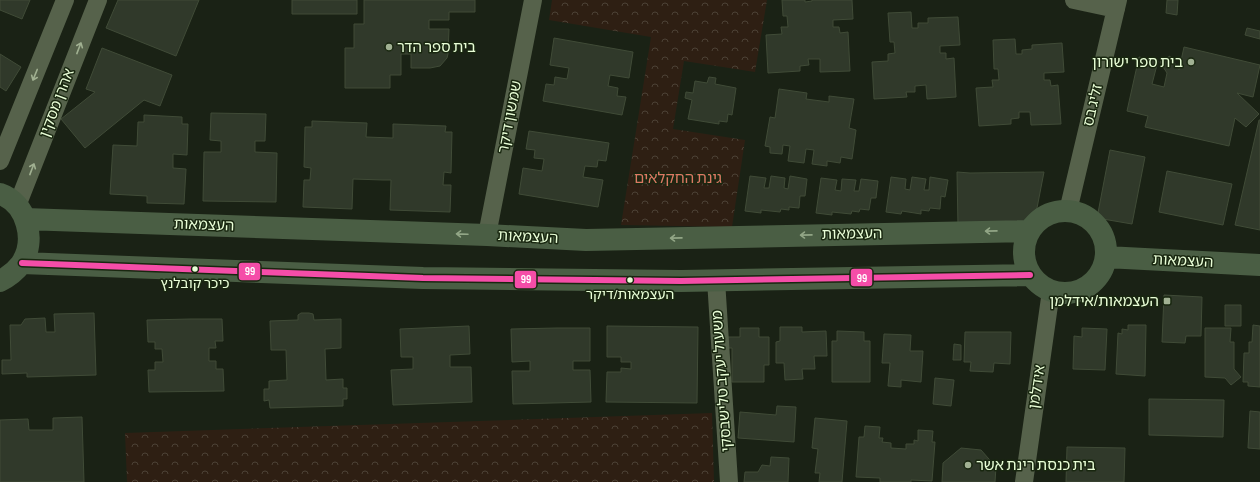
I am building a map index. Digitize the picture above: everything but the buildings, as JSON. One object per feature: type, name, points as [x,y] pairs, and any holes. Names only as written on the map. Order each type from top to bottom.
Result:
[{"type":"main road","name":"העצמאות","points":[[14,206],[586,240],[1030,230]]},
{"type":"main road","points":[[1,282],[11,275],[22,263],[28,248],[29,233],[14,206]]},
{"type":"main road","points":[[1068,211],[1082,214],[1094,222],[1103,234],[1107,247],[1106,262],[1101,275],[1091,285],[1078,292],[1064,294],[1051,291],[1039,285],[1030,275],[1025,263],[1024,250],[1026,237],[1030,230],[1043,217],[1055,212],[1068,211]]},
{"type":"main road","name":"העצמאות","points":[[1106,257],[1260,265]]},
{"type":"main road","points":[[22,263],[423,278],[716,280],[1030,275]]},
{"type":"street","name":"אהרן מסקין","points":[[0,162],[65,0]]},
{"type":"street","name":"אהרן מסקין","points":[[14,206],[98,0]]},
{"type":"street","name":"שמשון דיקר","points":[[487,235],[533,0]]},
{"type":"street","points":[[1074,0],[1117,5]]},
{"type":"street","name":"זליג בס","points":[[1068,211],[1117,5]]},
{"type":"street","name":"משעול יעקב טלישבסקי","points":[[716,280],[729,482]]},
{"type":"street","name":"אידלמן","points":[[1024,482],[1051,291]]},
{"type":"green space","name":"גינת החקלאים","points":[[552,0],[767,0],[755,72],[684,61],[673,129],[745,140],[732,227],[621,225],[651,37],[549,20]]},
{"type":"green space","points":[[712,413],[714,482],[127,482],[125,433]]},
{"type":"transit line","name":"99","points":[[22,263],[423,278],[681,281],[1030,275]]},
{"type":"place","name":"בית ספר הדר","points":[[389,47]]},
{"type":"place","name":"בית ספר ישורון","points":[[1191,62]]},
{"type":"place","name":"כיכר קובלנץ","points":[[195,269]]},
{"type":"place","name":"העצמאות/דיקר","points":[[630,280]]},
{"type":"place","name":"העצמאות/אידלמן","points":[[1167,301]]},
{"type":"place","name":"בית כנסת רינת אשר","points":[[968,465]]}]
